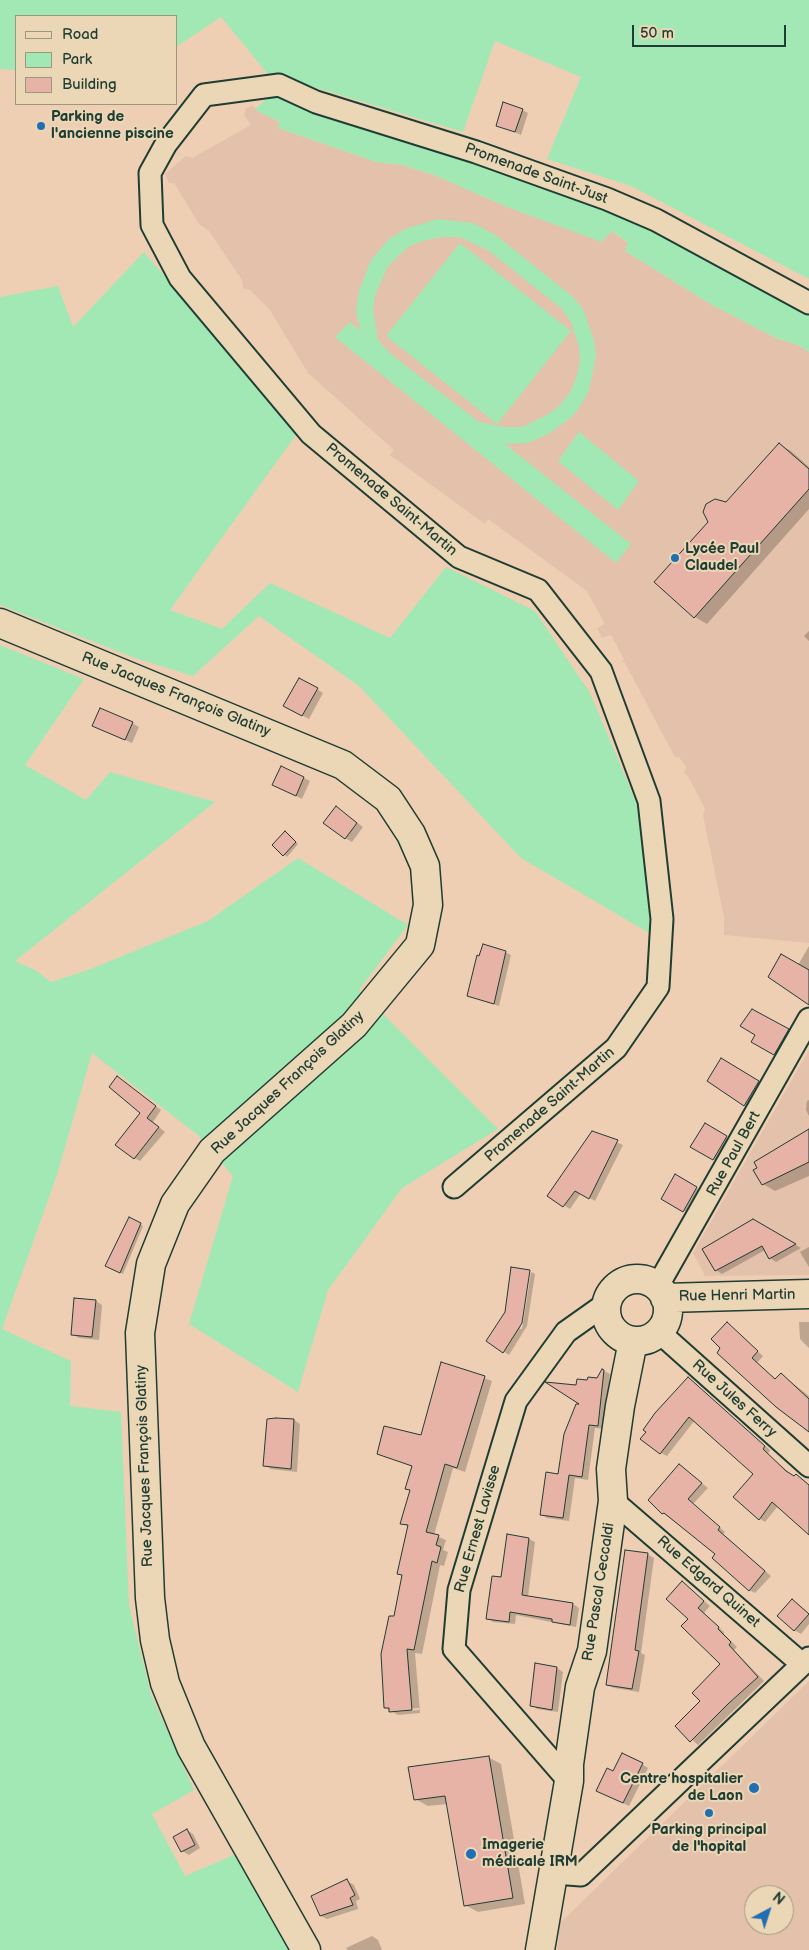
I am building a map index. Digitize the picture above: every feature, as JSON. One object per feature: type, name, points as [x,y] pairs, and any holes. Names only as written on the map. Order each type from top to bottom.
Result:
[{"type":"main road","name":"Rue Jacques François Glatiny","points":[[0,623],[343,765],[388,799],[411,834],[425,866],[428,905],[420,945],[354,1025],[212,1151],[176,1204],[151,1264],[140,1333],[150,1598],[155,1640],[165,1682],[191,1747],[306,1950]]},
{"type":"main road","points":[[638,1279],[648,1282],[661,1292],[667,1316],[659,1332],[651,1338],[633,1341],[619,1335],[609,1324],[606,1314],[607,1303],[614,1290],[627,1281],[638,1279]]},
{"type":"main road","name":"Rue Henri Martin","points":[[661,1292],[809,1294]]},
{"type":"main road","name":"Rue Pascal Ceccaldi","points":[[540,1950],[569,1781],[569,1764],[580,1687],[592,1652],[613,1500],[611,1469],[620,1406],[629,1370],[633,1341]]},
{"type":"street","name":"Promenade Saint-Just","points":[[250,89],[279,85],[316,102],[476,152],[607,199],[656,220],[809,303]]},
{"type":"street","name":"Promenade Saint-Martin","points":[[250,89],[204,95],[166,144],[150,173],[152,225],[180,278],[311,434],[459,558],[538,590],[601,670],[649,800],[662,919],[658,988],[616,1048],[454,1187]]},
{"type":"street","name":"Rue Paul Bert","points":[[661,1292],[809,1019]]},
{"type":"street","name":"Rue Ernest Lavisse","points":[[569,1781],[454,1649],[459,1590],[516,1401],[566,1332],[607,1303]]},
{"type":"street","name":"Rue Jules Ferry","points":[[659,1332],[809,1466]]},
{"type":"street","name":"Rue Edgard Quinet","points":[[613,1500],[806,1661]]},
{"type":"street","points":[[554,1873],[581,1875],[806,1661]]},
{"type":"shaded area","name":"Lycée Paul Claudel","points":[[252,106],[280,123],[278,128],[376,162],[402,165],[434,175],[507,207],[602,241],[611,231],[628,243],[625,251],[712,305],[776,338],[798,345],[809,352],[809,943],[724,935],[724,917],[703,815],[705,809],[688,776],[684,773],[686,767],[679,757],[675,757],[625,663],[622,661],[624,659],[611,635],[602,638],[597,628],[605,624],[587,591],[488,519],[485,524],[390,455],[394,450],[308,373],[270,310],[250,290],[243,288],[242,280],[209,231],[199,224],[174,183],[169,183],[165,174],[186,156],[192,158],[251,125],[244,115],[246,108]]},
{"type":"shaded area","points":[[809,1050],[809,1275],[705,1276],[693,1253]]},
{"type":"shaded area","name":"Centre hospitalier de Laon","points":[[809,1681],[809,1950],[557,1950],[560,1923]]},
{"type":"green space","points":[[0,0],[809,0],[809,279],[631,186],[547,159],[581,77],[495,41],[463,132],[267,73],[221,17],[178,46],[178,15],[15,15],[15,70],[0,69]]},
{"type":"green space","points":[[275,92],[629,214],[809,310],[809,352],[798,345],[776,338],[712,305],[625,251],[628,243],[612,231],[602,242],[507,207],[434,175],[402,165],[376,162],[278,128],[280,122],[257,111],[256,108]]},
{"type":"green space","points":[[438,219],[473,223],[497,236],[573,297],[583,309],[594,340],[596,356],[589,390],[582,403],[573,416],[550,433],[528,443],[505,444],[631,544],[616,563],[335,337],[350,322],[361,331],[356,312],[359,291],[371,260],[389,239],[405,229]],"holes":[[[442,237],[460,237],[489,251],[561,308],[571,322],[579,347],[580,361],[571,391],[559,406],[547,415],[522,427],[505,427],[479,422],[392,355],[378,340],[373,310],[375,295],[388,266],[408,247],[422,241]]]},
{"type":"green space","points":[[460,243],[571,331],[497,424],[386,336]]},
{"type":"green space","points":[[144,252],[298,432],[170,610],[222,629],[270,583],[390,638],[446,567],[535,611],[590,693],[638,807],[651,934],[521,858],[359,686],[259,616],[193,676],[135,658],[0,605],[0,297],[58,286],[73,327]]},
{"type":"green space","points":[[579,432],[639,481],[618,510],[558,461]]},
{"type":"green space","points":[[0,645],[84,679],[25,765],[86,800],[110,772],[215,802],[15,961],[35,970],[51,982],[88,970],[208,921],[298,858],[408,925],[359,990],[498,1129],[402,1188],[328,1290],[298,1392],[189,1324],[233,1176],[199,1136],[92,1053],[57,1175],[2,1329],[71,1361],[70,1406],[121,1412],[129,1605],[151,1695],[194,1790],[152,1814],[185,1876],[236,1854],[294,1950],[0,1950]]},
{"type":"building","points":[[503,102],[523,109],[515,132],[496,126]]},
{"type":"building","points":[[779,443],[809,469],[809,489],[694,618],[654,582],[708,522],[703,512],[706,504],[715,499],[726,502]]},
{"type":"building","points":[[299,678],[318,688],[302,716],[283,706]]},
{"type":"building","points":[[100,708],[133,722],[125,740],[92,726]]},
{"type":"building","points":[[281,766],[304,777],[296,796],[272,785]]},
{"type":"building","points":[[336,806],[357,823],[345,839],[323,823]]},
{"type":"building","points":[[285,831],[296,842],[283,856],[272,845]]},
{"type":"building","points":[[483,944],[506,951],[494,1004],[467,996],[477,955],[479,956]]},
{"type":"building","points":[[781,954],[809,970],[809,1005],[768,977]]},
{"type":"building","points":[[752,1009],[789,1029],[774,1055],[751,1042],[755,1035],[740,1026]]},
{"type":"building","points":[[721,1058],[759,1081],[744,1106],[707,1081]]},
{"type":"building","points":[[117,1076],[156,1106],[147,1118],[159,1127],[134,1159],[115,1145],[140,1113],[109,1087]]},
{"type":"building","points":[[705,1123],[727,1136],[713,1160],[690,1147]]},
{"type":"building","points":[[809,1129],[809,1162],[762,1185],[753,1170],[757,1168],[754,1162]]},
{"type":"building","points":[[592,1131],[618,1140],[589,1199],[575,1191],[563,1207],[547,1196]]},
{"type":"building","points":[[675,1174],[697,1187],[683,1212],[661,1199]]},
{"type":"building","points":[[129,1217],[141,1223],[120,1273],[105,1266]]},
{"type":"building","points":[[753,1219],[796,1244],[769,1259],[762,1246],[715,1271],[702,1249]]},
{"type":"building","points":[[511,1267],[530,1270],[522,1323],[503,1353],[486,1341],[505,1312]]},
{"type":"building","points":[[74,1298],[96,1300],[92,1337],[71,1335]]},
{"type":"building","points":[[727,1322],[758,1351],[752,1358],[775,1379],[781,1373],[809,1399],[809,1432],[776,1407],[717,1353],[720,1348],[711,1339]]},
{"type":"building","points":[[441,1362],[485,1376],[457,1468],[445,1464],[426,1532],[439,1535],[436,1545],[441,1547],[437,1563],[432,1561],[414,1650],[407,1649],[412,1710],[389,1712],[389,1708],[384,1708],[381,1654],[389,1616],[394,1616],[402,1575],[397,1574],[408,1525],[400,1524],[410,1490],[405,1489],[412,1466],[377,1454],[384,1426],[421,1435]]},
{"type":"building","points":[[602,1369],[604,1370],[598,1426],[589,1425],[582,1477],[569,1475],[563,1518],[540,1515],[546,1472],[558,1474],[564,1434],[576,1404],[579,1404],[545,1382],[576,1385],[577,1379],[597,1378]]},
{"type":"building","points":[[688,1377],[765,1446],[763,1449],[786,1471],[794,1476],[796,1474],[809,1485],[809,1535],[772,1502],[759,1520],[733,1497],[753,1474],[689,1417],[660,1454],[640,1439],[646,1432],[643,1430],[655,1413]]},
{"type":"building","points":[[267,1419],[294,1419],[291,1469],[263,1466]]},
{"type":"building","points":[[679,1464],[702,1483],[688,1499],[720,1527],[718,1530],[765,1571],[749,1591],[712,1558],[715,1554],[664,1513],[662,1514],[648,1500]]},
{"type":"building","points":[[507,1534],[529,1538],[522,1595],[573,1603],[570,1625],[552,1622],[552,1619],[510,1612],[509,1622],[486,1619],[492,1576],[501,1577]]},
{"type":"building","points":[[625,1550],[648,1553],[635,1650],[639,1651],[632,1689],[606,1685]]},
{"type":"building","points":[[682,1581],[704,1601],[698,1608],[719,1627],[718,1629],[731,1642],[729,1645],[758,1677],[690,1742],[675,1726],[700,1701],[692,1693],[720,1664],[681,1626],[688,1619],[666,1599]]},
{"type":"building","points":[[792,1599],[809,1614],[794,1631],[777,1616]]},
{"type":"building","points":[[535,1663],[557,1667],[552,1710],[530,1706]]},
{"type":"building","points":[[622,1753],[643,1763],[623,1803],[596,1791],[607,1768],[613,1771]]},
{"type":"building","points":[[489,1756],[513,1898],[464,1906],[445,1796],[414,1800],[408,1767]]},
{"type":"building","points":[[187,1829],[195,1845],[181,1852],[173,1837]]},
{"type":"building","points":[[347,1879],[355,1895],[350,1898],[353,1905],[320,1916],[311,1896]]},
{"type":"place","name":"Parking de l'ancienne piscine","points":[[41,126]]},
{"type":"place","name":"Lycée Paul Claudel","points":[[675,558]]},
{"type":"place","name":"Centre hospitalier de Laon","points":[[754,1788]]},
{"type":"place","name":"Parking principal de l'hopital","points":[[709,1813]]},
{"type":"place","name":"Imagerie médicale IRM","points":[[471,1854]]}]
